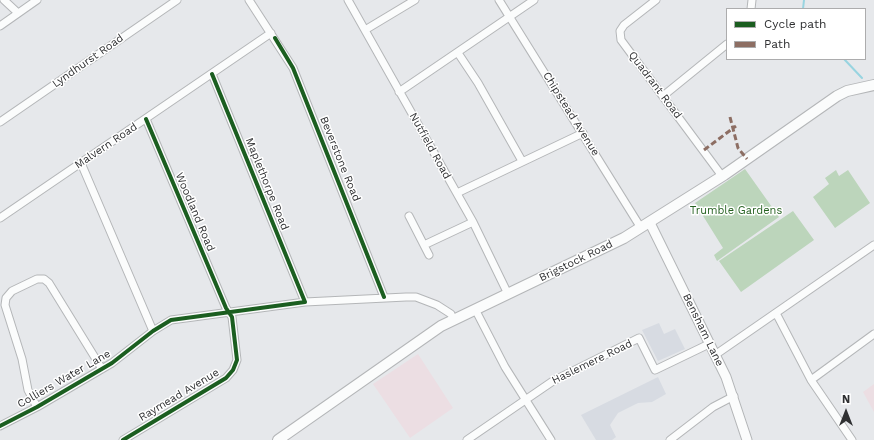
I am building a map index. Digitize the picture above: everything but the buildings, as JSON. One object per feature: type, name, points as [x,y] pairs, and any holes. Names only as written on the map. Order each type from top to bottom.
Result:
[{"type":"main road","name":"Brigstock Road","points":[[278,440],[453,319],[508,294],[646,226],[722,176],[837,96],[847,91],[874,85]]},
{"type":"street","points":[[4,0],[18,13]]},
{"type":"street","points":[[0,26],[37,0]]},
{"type":"street","name":"Lyndhurst Road","points":[[0,122],[177,0]]},
{"type":"street","name":"Beverstone Road","points":[[249,0],[293,68],[384,297]]},
{"type":"street","name":"Nutfield Road","points":[[348,0],[473,222],[508,294]]},
{"type":"street","points":[[365,30],[415,0]]},
{"type":"street","name":"Chipstead Avenue","points":[[499,0],[583,133],[646,226]]},
{"type":"street","points":[[399,92],[534,0]]},
{"type":"street","name":"Quadrant Road","points":[[656,0],[624,25],[620,31],[620,37],[722,176]]},
{"type":"street","name":"Malvern Road","points":[[0,218],[271,33]]},
{"type":"street","points":[[663,96],[726,45]]},
{"type":"street","points":[[458,53],[478,83],[522,161]]},
{"type":"street","name":"Maplethorpe Road","points":[[212,74],[305,302]]},
{"type":"street","name":"Woodland Road","points":[[146,119],[226,308],[230,312]]},
{"type":"street","points":[[456,193],[583,133]]},
{"type":"street","points":[[81,163],[153,331]]},
{"type":"street","points":[[409,216],[429,255]]},
{"type":"street","points":[[424,245],[473,222]]},
{"type":"street","name":"Bensham Lane","points":[[646,226],[715,355],[734,396],[747,440]]},
{"type":"street","points":[[715,355],[874,245]]},
{"type":"street","points":[[37,407],[28,390],[22,359],[5,305],[6,298],[12,291],[36,279],[44,279],[50,283],[102,369]]},
{"type":"street","name":"Colliers Water Lane","points":[[0,426],[37,407],[102,369],[153,331],[171,320],[305,302],[384,297],[416,297],[446,310],[451,314],[453,319]]},
{"type":"street","points":[[475,309],[505,367],[550,440]]},
{"type":"street","name":"Raymead Avenue","points":[[123,440],[229,375],[236,365],[237,354],[230,312]]},
{"type":"street","points":[[776,313],[811,380],[852,440]]},
{"type":"street","points":[[811,380],[874,334]]},
{"type":"street","name":"Haslemere Road","points":[[467,440],[522,403],[525,399],[558,378],[639,338],[655,370],[709,344]]},
{"type":"street","points":[[670,440],[713,407],[734,396]]},
{"type":"shaded area","points":[[659,323],[664,334],[675,329],[685,349],[658,361],[642,330]]},
{"type":"shaded area","points":[[418,354],[453,408],[410,438],[373,384]]},
{"type":"shaded area","points":[[658,377],[666,394],[652,402],[638,403],[618,413],[610,425],[616,437],[612,440],[596,440],[581,415]]},
{"type":"shaded area","points":[[874,384],[874,412],[863,392]]},
{"type":"green space","name":"Trumble Gardens","points":[[745,169],[779,217],[717,261],[714,255],[723,248],[695,203]]},
{"type":"green space","name":"Trumble Gardens","points":[[836,170],[839,176],[848,170],[870,203],[835,228],[813,197],[829,184],[825,178]]},
{"type":"green space","points":[[793,211],[814,240],[741,292],[719,261]]},
{"type":"waterway","points":[[803,8],[804,0]]},
{"type":"waterway","points":[[845,60],[862,78]]},
{"type":"marked path","points":[[730,117],[738,148],[747,159]]},
{"type":"marked path","points":[[704,150],[736,126]]},
{"type":"cycle path","points":[[275,38],[293,68],[384,297]]},
{"type":"cycle path","points":[[0,426],[37,407],[112,363],[153,331],[171,320],[305,302],[212,74]]},
{"type":"cycle path","points":[[123,440],[226,378],[233,370],[237,360],[232,317],[226,308],[146,119]]}]
